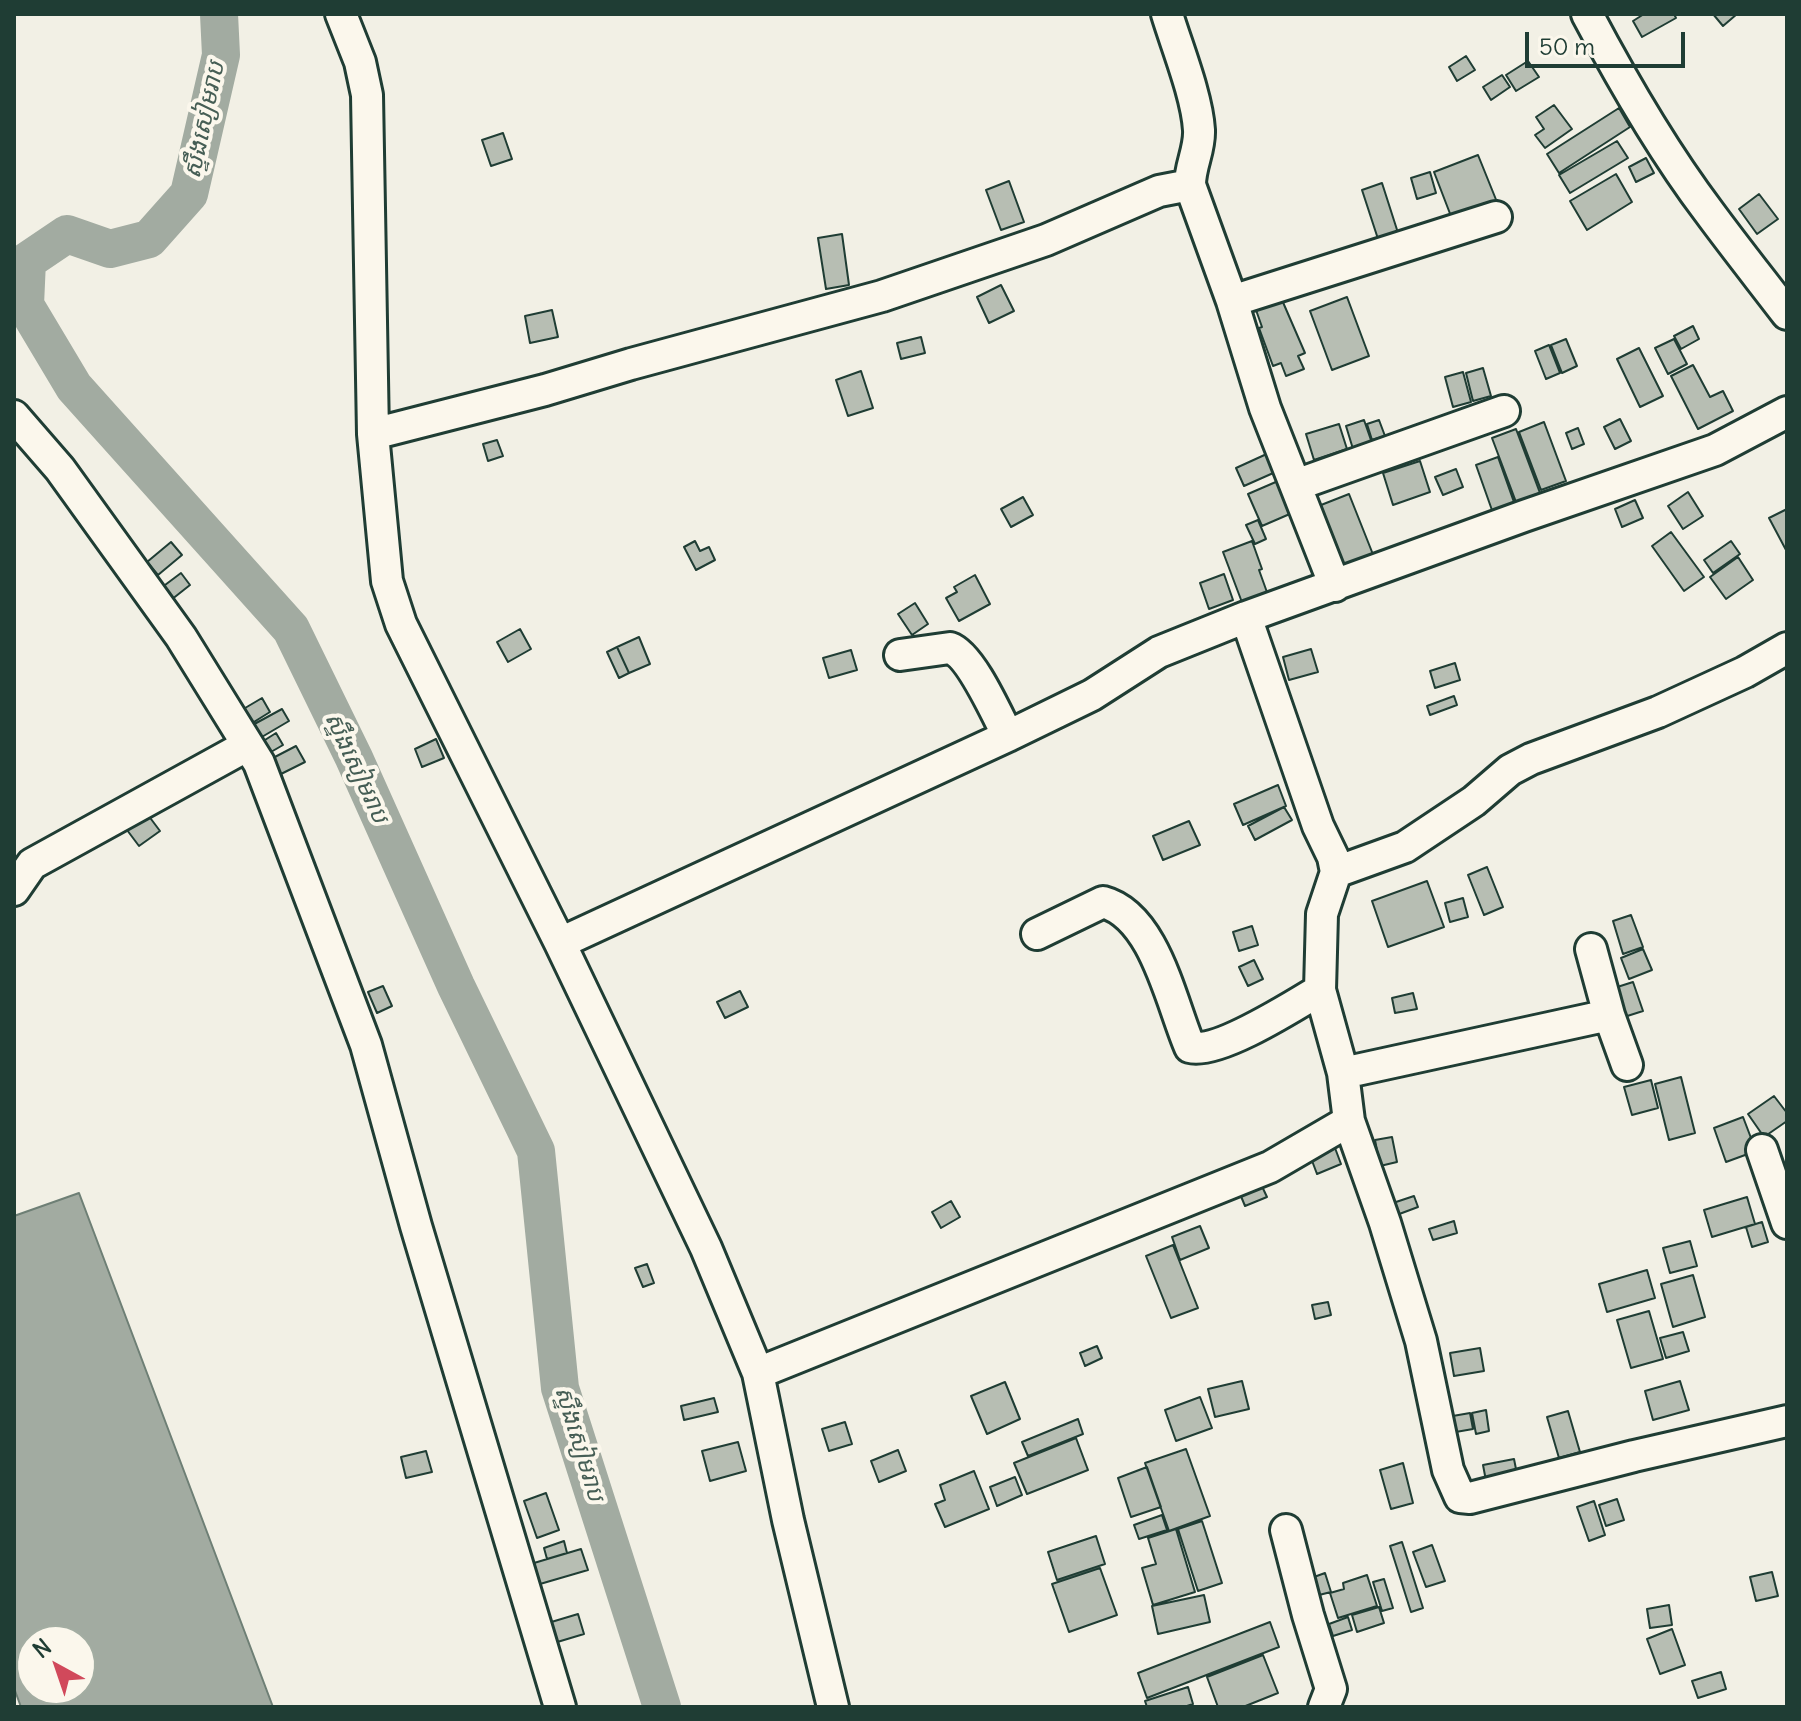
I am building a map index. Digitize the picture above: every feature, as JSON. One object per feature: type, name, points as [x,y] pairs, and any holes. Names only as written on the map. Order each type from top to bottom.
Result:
[{"type":"street","points":[[341,14],[360,62],[367,95],[373,434],[387,581],[401,624],[560,943],[706,1248],[758,1373],[788,1520],[833,1707]]},
{"type":"street","points":[[1167,14],[1198,116],[1199,150],[1190,173],[1190,185],[1232,301],[1265,408],[1335,586]]},
{"type":"street","points":[[1587,14],[1663,146],[1787,314]]},
{"type":"street","points":[[373,434],[545,390],[882,296],[1046,240],[1159,191],[1190,185]]},
{"type":"street","points":[[1232,301],[1496,217]]},
{"type":"street","points":[[1296,485],[1504,411]]},
{"type":"street","points":[[560,943],[1008,736],[1092,695],[1159,652],[1246,617],[1715,450],[1787,412]]},
{"type":"street","points":[[14,416],[60,469],[181,637],[259,763],[366,1045],[416,1226],[560,1707]]},
{"type":"street","points":[[1246,617],[1318,826],[1333,857],[1336,872],[1322,914],[1320,990],[1343,1073],[1349,1121],[1385,1223],[1421,1341],[1448,1470],[1460,1497],[1470,1498],[1787,1421]]},
{"type":"street","points":[[900,655],[950,648],[957,650],[970,667],[1008,736]]},
{"type":"street","points":[[1336,872],[1405,847],[1474,801],[1510,770],[1531,759],[1658,712],[1745,672],[1787,648]]},
{"type":"street","points":[[14,890],[32,864],[248,745]]},
{"type":"street","points":[[1037,934],[1103,902],[1117,906],[1142,930],[1190,1047],[1200,1050],[1255,1028],[1320,990]]},
{"type":"street","points":[[1591,949],[1627,1065]]},
{"type":"street","points":[[1343,1073],[1609,1015]]},
{"type":"street","points":[[758,1373],[1270,1167],[1349,1121]]},
{"type":"street","points":[[1762,1150],[1787,1223]]},
{"type":"street","points":[[1286,1530],[1331,1689],[1324,1707]]},
{"type":"shaded area","points":[[79,1193],[273,1707],[21,1707],[96,1705],[96,1625],[16,1625],[16,1693],[14,1216]]},
{"type":"building","points":[[1644,14],[1674,14],[1676,18],[1642,37],[1633,21]]},
{"type":"building","points":[[1713,14],[1737,14],[1723,26]]},
{"type":"building","points":[[1466,56],[1475,70],[1457,81],[1449,67]]},
{"type":"building","points":[[1528,61],[1539,77],[1516,91],[1506,75]]},
{"type":"building","points":[[1502,75],[1510,87],[1491,100],[1483,87]]},
{"type":"building","points":[[1554,105],[1572,129],[1545,148],[1535,135],[1544,129],[1536,117]]},
{"type":"building","points":[[1619,108],[1630,127],[1559,173],[1547,154]]},
{"type":"building","points":[[503,133],[512,159],[491,166],[482,140]]},
{"type":"building","points":[[1617,141],[1628,158],[1570,193],[1559,175]]},
{"type":"building","points":[[1478,155],[1499,207],[1454,224],[1434,172]]},
{"type":"building","points":[[1646,158],[1654,173],[1636,182],[1629,167]]},
{"type":"building","points":[[1430,172],[1436,193],[1417,199],[1411,178]]},
{"type":"building","points":[[1616,174],[1632,202],[1587,230],[1570,201]]},
{"type":"building","points":[[1009,181],[1024,222],[1001,230],[986,190]]},
{"type":"building","points":[[1382,183],[1399,236],[1379,242],[1362,190]]},
{"type":"building","points":[[1759,194],[1778,219],[1757,234],[1739,209]]},
{"type":"building","points":[[842,234],[849,285],[826,289],[818,238]]},
{"type":"building","points":[[1001,285],[1014,311],[989,323],[977,297]]},
{"type":"building","points":[[1347,297],[1369,356],[1332,370],[1310,311]]},
{"type":"building","points":[[1282,300],[1305,353],[1298,356],[1304,369],[1286,376],[1281,363],[1273,366],[1256,310]]},
{"type":"building","points":[[552,310],[558,337],[530,343],[525,316]]},
{"type":"building","points":[[1693,326],[1699,339],[1681,349],[1674,336]]},
{"type":"building","points":[[921,337],[925,353],[901,359],[897,343]]},
{"type":"building","points":[[1566,339],[1577,366],[1562,373],[1551,345]]},
{"type":"building","points":[[1674,339],[1687,364],[1668,374],[1655,348]]},
{"type":"building","points":[[1549,345],[1560,373],[1546,379],[1535,351]]},
{"type":"building","points":[[1639,348],[1663,396],[1640,407],[1617,359]]},
{"type":"building","points":[[1693,365],[1710,397],[1723,391],[1733,411],[1698,429],[1671,376]]},
{"type":"building","points":[[1483,368],[1491,396],[1473,401],[1466,373]]},
{"type":"building","points":[[861,371],[873,408],[848,416],[836,380]]},
{"type":"building","points":[[1463,372],[1471,402],[1453,407],[1445,377]]},
{"type":"building","points":[[1620,419],[1631,441],[1615,449],[1604,427]]},
{"type":"building","points":[[1364,420],[1372,443],[1353,449],[1346,426]]},
{"type":"building","points":[[1379,420],[1385,436],[1372,440],[1367,424]]},
{"type":"building","points":[[1544,422],[1566,481],[1541,490],[1519,432]]},
{"type":"building","points":[[1339,424],[1347,449],[1314,460],[1306,434]]},
{"type":"building","points":[[1578,428],[1584,444],[1572,449],[1566,433]]},
{"type":"building","points":[[1516,429],[1540,493],[1516,502],[1492,438]]},
{"type":"building","points":[[497,440],[503,456],[488,461],[483,444]]},
{"type":"building","points":[[1271,452],[1280,470],[1244,486],[1236,468]]},
{"type":"building","points":[[1498,457],[1515,505],[1493,513],[1476,465]]},
{"type":"building","points":[[1420,461],[1430,492],[1393,505],[1383,473]]},
{"type":"building","points":[[1456,469],[1463,487],[1443,495],[1435,477]]},
{"type":"building","points":[[1285,478],[1299,510],[1262,526],[1248,494]]},
{"type":"building","points":[[1688,492],[1703,516],[1683,529],[1668,506]]},
{"type":"building","points":[[1349,494],[1376,562],[1343,575],[1316,507]]},
{"type":"building","points":[[1023,497],[1033,515],[1011,527],[1001,509]]},
{"type":"building","points":[[1635,500],[1643,518],[1622,527],[1615,509]]},
{"type":"building","points":[[1787,509],[1787,549],[1786,550],[1769,518]]},
{"type":"building","points":[[1258,520],[1266,539],[1255,544],[1246,525]]},
{"type":"building","points":[[1671,532],[1704,577],[1684,591],[1652,546]]},
{"type":"building","points":[[695,541],[700,551],[709,547],[715,560],[696,570],[684,547]]},
{"type":"building","points":[[1252,541],[1268,595],[1243,605],[1223,552]]},
{"type":"building","points":[[1731,541],[1740,554],[1713,573],[1704,560]]},
{"type":"building","points":[[171,542],[182,555],[158,575],[147,562]]},
{"type":"building","points":[[1738,557],[1753,580],[1726,599],[1710,577]]},
{"type":"building","points":[[181,573],[190,585],[171,600],[161,588]]},
{"type":"building","points":[[1224,574],[1233,600],[1209,609],[1200,583]]},
{"type":"building","points":[[975,575],[990,604],[959,621],[946,598],[957,592],[954,587]]},
{"type":"building","points":[[915,603],[928,624],[912,635],[898,614]]},
{"type":"building","points":[[520,629],[531,649],[508,662],[497,642]]},
{"type":"building","points":[[639,637],[650,664],[629,673],[617,647]]},
{"type":"building","points":[[617,647],[629,673],[619,678],[607,652]]},
{"type":"building","points":[[1311,649],[1318,672],[1289,680],[1283,657]]},
{"type":"building","points":[[851,650],[857,670],[829,678],[823,658]]},
{"type":"building","points":[[1455,663],[1460,680],[1435,688],[1430,671]]},
{"type":"building","points":[[1454,696],[1457,705],[1430,715],[1427,706]]},
{"type":"building","points":[[262,698],[270,712],[249,725],[240,711]]},
{"type":"building","points":[[282,709],[289,721],[255,741],[247,728]]},
{"type":"building","points":[[276,733],[283,745],[264,756],[257,745]]},
{"type":"building","points":[[436,739],[444,758],[422,767],[415,749]]},
{"type":"building","points":[[296,746],[305,762],[279,775],[271,759]]},
{"type":"building","points":[[1278,785],[1286,806],[1243,825],[1234,804]]},
{"type":"building","points":[[1284,807],[1292,820],[1255,840],[1248,826]]},
{"type":"building","points":[[148,815],[160,831],[139,846],[127,830]]},
{"type":"building","points":[[1189,821],[1200,845],[1163,860],[1153,836]]},
{"type":"building","points":[[1487,867],[1503,907],[1484,915],[1468,875]]},
{"type":"building","points":[[1427,881],[1444,927],[1388,947],[1372,901]]},
{"type":"building","points":[[1463,898],[1468,917],[1450,922],[1445,903]]},
{"type":"building","points":[[1631,915],[1643,947],[1623,954],[1613,921]]},
{"type":"building","points":[[1252,926],[1258,945],[1239,951],[1233,932]]},
{"type":"building","points":[[1643,949],[1652,970],[1629,979],[1621,958]]},
{"type":"building","points":[[1254,960],[1263,979],[1248,986],[1239,967]]},
{"type":"building","points":[[1633,982],[1643,1011],[1621,1018],[1611,989]]},
{"type":"building","points":[[383,986],[392,1006],[377,1013],[368,992]]},
{"type":"building","points":[[740,991],[748,1007],[725,1018],[717,1002]]},
{"type":"building","points":[[1413,993],[1417,1009],[1395,1013],[1392,998]]},
{"type":"building","points":[[1681,1077],[1695,1133],[1669,1140],[1655,1084]]},
{"type":"building","points":[[1651,1080],[1658,1108],[1632,1115],[1624,1087]]},
{"type":"building","points":[[1774,1096],[1787,1113],[1787,1121],[1764,1137],[1748,1114]]},
{"type":"building","points":[[1743,1117],[1756,1151],[1726,1162],[1714,1128]]},
{"type":"building","points":[[1392,1137],[1397,1162],[1380,1166],[1375,1140]]},
{"type":"building","points":[[1335,1148],[1341,1164],[1317,1174],[1311,1158]]},
{"type":"building","points":[[1259,1180],[1267,1197],[1245,1206],[1238,1189]]},
{"type":"building","points":[[1414,1196],[1418,1207],[1394,1216],[1390,1204]]},
{"type":"building","points":[[1747,1197],[1755,1224],[1712,1237],[1704,1210]]},
{"type":"building","points":[[951,1201],[960,1217],[941,1228],[932,1212]]},
{"type":"building","points":[[1454,1221],[1457,1233],[1433,1240],[1429,1229]]},
{"type":"building","points":[[1762,1222],[1768,1242],[1752,1247],[1746,1227]]},
{"type":"building","points":[[1200,1226],[1209,1248],[1180,1260],[1172,1237]]},
{"type":"building","points":[[1690,1241],[1697,1266],[1670,1273],[1663,1248]]},
{"type":"building","points":[[1173,1245],[1198,1308],[1171,1318],[1146,1256]]},
{"type":"building","points":[[647,1264],[654,1283],[643,1287],[635,1268]]},
{"type":"building","points":[[1647,1270],[1655,1298],[1607,1312],[1599,1284]]},
{"type":"building","points":[[1693,1275],[1705,1317],[1673,1327],[1661,1284]]},
{"type":"building","points":[[1328,1302],[1331,1315],[1315,1319],[1312,1305]]},
{"type":"building","points":[[1649,1311],[1663,1359],[1631,1368],[1617,1320]]},
{"type":"building","points":[[1683,1332],[1689,1351],[1666,1358],[1660,1338]]},
{"type":"building","points":[[1097,1346],[1102,1358],[1085,1366],[1080,1353]]},
{"type":"building","points":[[1480,1348],[1484,1371],[1454,1376],[1450,1353]]},
{"type":"building","points":[[1242,1381],[1249,1409],[1215,1417],[1208,1389]]},
{"type":"building","points":[[1680,1381],[1689,1410],[1653,1420],[1645,1391]]},
{"type":"building","points":[[1005,1382],[1020,1419],[987,1434],[971,1396]]},
{"type":"building","points":[[1200,1397],[1212,1428],[1176,1441],[1165,1410]]},
{"type":"building","points":[[714,1398],[718,1412],[684,1420],[681,1406]]},
{"type":"building","points":[[1486,1410],[1489,1431],[1476,1434],[1472,1413]]},
{"type":"building","points":[[1568,1411],[1580,1452],[1559,1458],[1547,1417]]},
{"type":"building","points":[[1470,1413],[1473,1429],[1450,1433],[1447,1417]]},
{"type":"building","points":[[1078,1419],[1083,1434],[1028,1456],[1022,1442]]},
{"type":"building","points":[[845,1422],[852,1444],[829,1451],[822,1429]]},
{"type":"building","points":[[1076,1438],[1088,1470],[1027,1494],[1014,1463]]},
{"type":"building","points":[[738,1442],[746,1471],[710,1481],[702,1451]]},
{"type":"building","points":[[1186,1449],[1210,1516],[1169,1531],[1145,1463]]},
{"type":"building","points":[[898,1450],[906,1471],[879,1482],[871,1461]]},
{"type":"building","points":[[426,1451],[432,1472],[406,1478],[401,1457]]},
{"type":"building","points":[[1514,1459],[1518,1479],[1487,1486],[1483,1465]]},
{"type":"building","points":[[1403,1463],[1413,1503],[1391,1509],[1380,1470]]},
{"type":"building","points":[[1147,1467],[1161,1507],[1131,1517],[1118,1478]]},
{"type":"building","points":[[974,1471],[989,1509],[945,1527],[935,1504],[945,1500],[940,1485]]},
{"type":"building","points":[[1015,1477],[1022,1495],[997,1506],[990,1487]]},
{"type":"building","points":[[546,1493],[559,1530],[537,1538],[524,1501]]},
{"type":"building","points":[[1617,1499],[1624,1520],[1606,1526],[1599,1505]]},
{"type":"building","points":[[1594,1501],[1605,1535],[1589,1541],[1577,1507]]},
{"type":"building","points":[[1162,1515],[1167,1530],[1139,1539],[1134,1525]]},
{"type":"building","points":[[1202,1521],[1222,1583],[1198,1591],[1178,1529]]},
{"type":"building","points":[[1176,1529],[1195,1592],[1153,1605],[1142,1568],[1156,1564],[1148,1538]]},
{"type":"building","points":[[1096,1536],[1105,1564],[1057,1580],[1048,1552]]},
{"type":"building","points":[[564,1541],[567,1553],[547,1559],[544,1548]]},
{"type":"building","points":[[1402,1542],[1423,1608],[1411,1612],[1390,1546]]},
{"type":"building","points":[[1432,1545],[1445,1581],[1426,1587],[1413,1552]]},
{"type":"building","points":[[581,1549],[588,1570],[540,1584],[534,1563]]},
{"type":"building","points":[[1100,1568],[1117,1615],[1069,1632],[1052,1584]]},
{"type":"building","points":[[1772,1572],[1778,1596],[1756,1601],[1750,1577]]},
{"type":"building","points":[[1325,1573],[1331,1592],[1319,1595],[1314,1577]]},
{"type":"building","points":[[1367,1575],[1377,1606],[1338,1618],[1330,1593],[1344,1589],[1343,1583]]},
{"type":"building","points":[[1384,1579],[1393,1608],[1382,1611],[1373,1582]]},
{"type":"building","points":[[1204,1595],[1210,1622],[1158,1634],[1152,1606]]},
{"type":"building","points":[[1669,1605],[1672,1625],[1650,1628],[1647,1609]]},
{"type":"building","points":[[1379,1607],[1384,1623],[1357,1632],[1352,1615]]},
{"type":"building","points":[[578,1614],[584,1634],[554,1643],[548,1623]]},
{"type":"building","points":[[1348,1617],[1352,1630],[1333,1636],[1329,1624]]},
{"type":"building","points":[[1270,1622],[1279,1647],[1147,1698],[1138,1673]]},
{"type":"building","points":[[1672,1629],[1685,1665],[1660,1674],[1647,1639]]},
{"type":"building","points":[[1263,1655],[1278,1693],[1243,1707],[1218,1707],[1207,1677]]},
{"type":"building","points":[[1721,1672],[1726,1689],[1698,1698],[1692,1681]]},
{"type":"building","points":[[1188,1687],[1193,1704],[1184,1707],[1147,1707],[1145,1701]]},
{"type":"waterway","name":"ស្ទឹងសៀមរាប","points":[[219,14],[221,55],[189,194],[149,239],[110,249],[67,234],[27,261],[25,305],[74,387],[291,629],[536,1151],[560,1388],[662,1707]]}]
